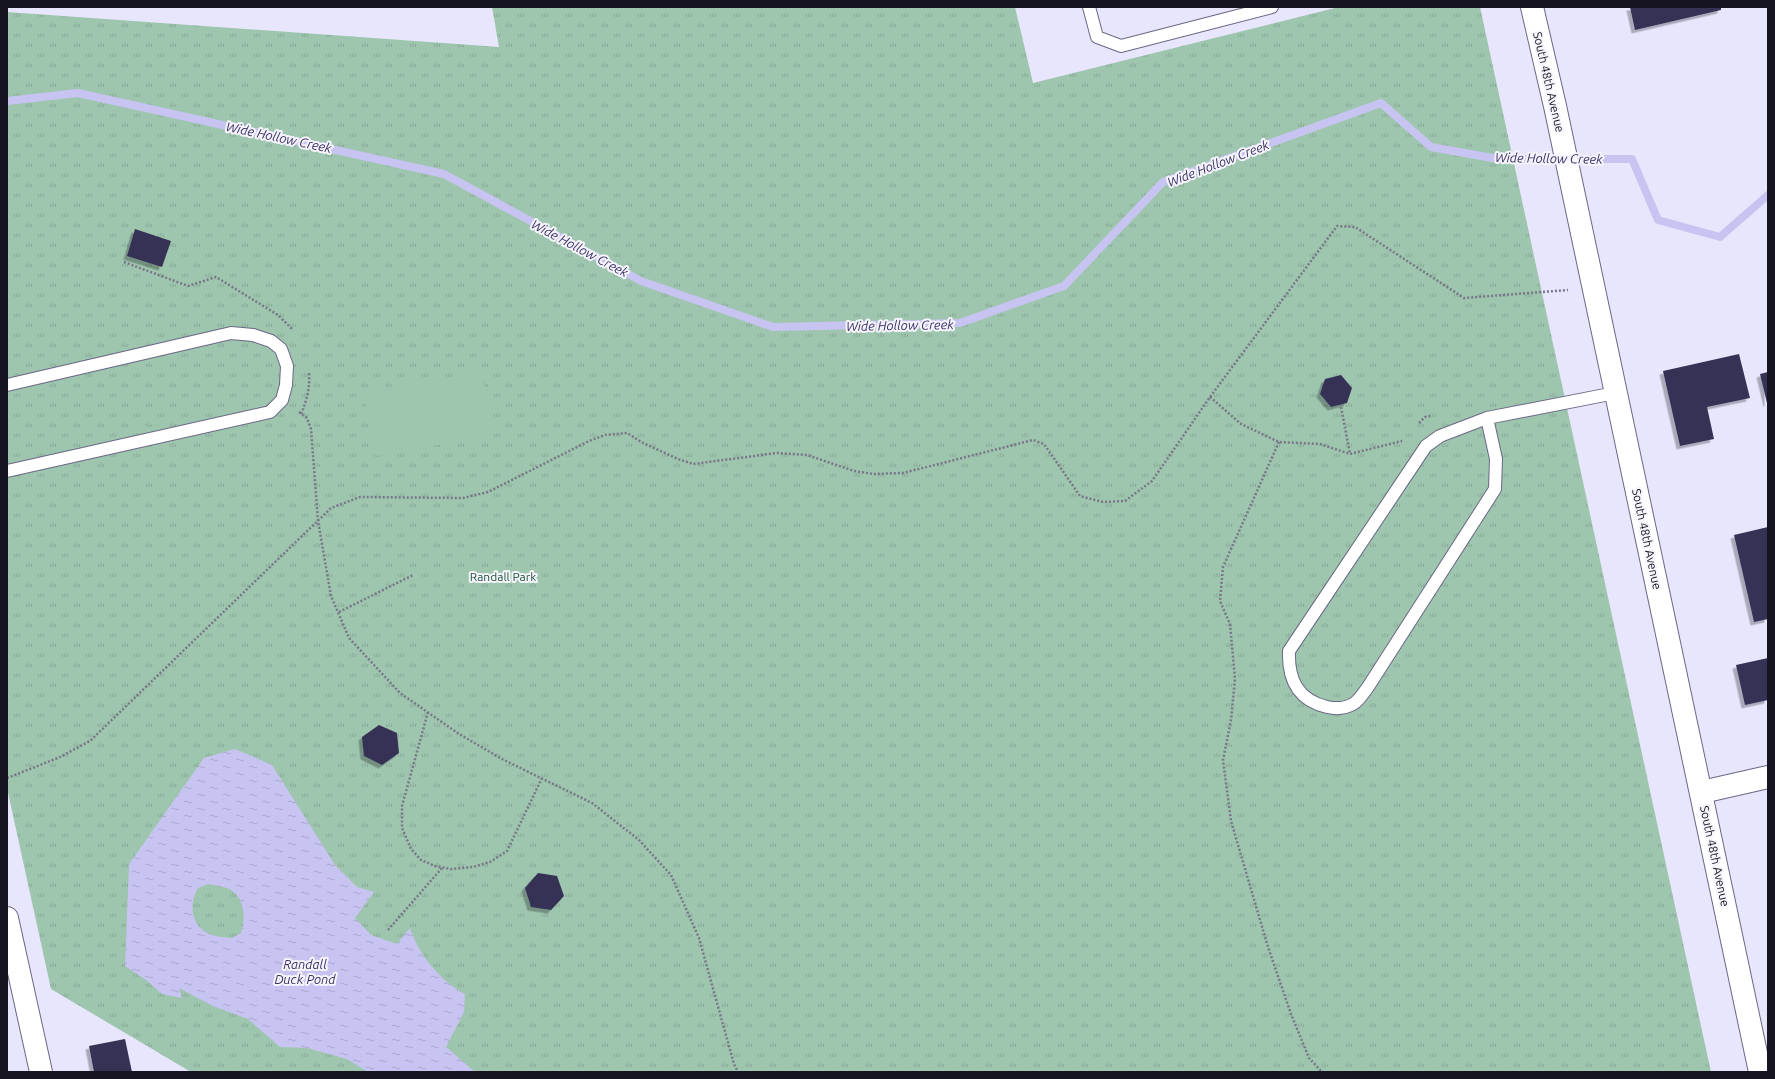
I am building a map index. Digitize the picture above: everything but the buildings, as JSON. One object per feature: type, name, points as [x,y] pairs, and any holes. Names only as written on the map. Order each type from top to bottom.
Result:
[{"type":"street","name":"South 48th Avenue","points":[[1532,7],[1555,106],[1702,792],[1760,1072]]},
{"type":"street","points":[[1702,792],[1768,777]]},
{"type":"street","points":[[7,918],[41,1072]]},
{"type":"lane","points":[[1089,7],[1097,37],[1121,46],[1272,7]]},
{"type":"lane","points":[[7,385],[231,333],[253,335],[271,341],[282,350],[287,366],[286,385],[282,400],[270,412],[7,471]]},
{"type":"lane","points":[[1487,418],[1496,459],[1495,489],[1368,687],[1355,703],[1338,709],[1314,704],[1298,691],[1288,662],[1289,651],[1426,446],[1440,436],[1487,418],[1616,393]]},
{"type":"path","points":[[7,778],[58,758],[90,740],[331,508],[360,497],[463,498],[488,492],[589,441],[605,435],[627,433],[650,446],[693,464],[784,453],[807,455],[854,471],[873,474],[903,473],[1033,440],[1044,444],[1080,496],[1103,502],[1125,501],[1152,481],[1210,397],[1337,226],[1355,227],[1464,298],[1593,288]]},
{"type":"path","points":[[1210,397],[1241,424],[1279,442],[1320,444],[1350,454],[1402,442],[1407,437]]},
{"type":"path","points":[[282,400],[307,418],[311,429],[318,521],[331,596],[349,638],[400,693],[459,734],[502,759],[592,803],[639,840],[671,875],[699,938],[734,1064],[738,1072]]},
{"type":"path","points":[[1341,407],[1350,454]]},
{"type":"path","points":[[1416,427],[1425,417],[1433,416]]},
{"type":"path","points":[[1279,442],[1223,567],[1220,601],[1230,624],[1235,679],[1231,720],[1223,760],[1231,820],[1268,947],[1291,1014],[1309,1058],[1322,1072]]},
{"type":"path","points":[[338,612],[413,575]]},
{"type":"path","points":[[428,712],[402,806],[402,828],[412,849],[421,860],[442,868],[451,869],[485,864],[507,851],[542,778]]},
{"type":"path","points":[[388,930],[442,868]]},
{"type":"green space","name":"Randall Park","points":[[492,7],[1015,7],[1033,83],[1339,7],[1480,7],[1711,1072],[191,1072],[51,989],[7,788],[7,12],[499,47]]},
{"type":"green space","points":[[482,372],[493,435],[375,456],[363,391]]},
{"type":"water","name":"Randall Duck Pond","points":[[235,749],[272,765],[335,865],[357,887],[374,892],[355,918],[371,935],[397,944],[410,928],[419,948],[439,975],[456,989],[465,994],[464,1012],[446,1047],[475,1072],[368,1072],[347,1059],[307,1048],[280,1047],[248,1019],[213,1006],[179,988],[182,998],[162,994],[146,980],[125,966],[129,864],[204,758]],"holes":[[[208,884],[225,887],[233,891],[241,901],[244,914],[243,927],[241,933],[232,938],[207,933],[201,929],[194,918],[192,906],[195,894],[198,888]]]},
{"type":"waterway","name":"Wide Hollow Creek","points":[[7,101],[78,93],[444,174],[641,281],[773,327],[960,323],[1064,286],[1163,182],[1381,103],[1431,147],[1498,159],[1632,159],[1658,220],[1720,237],[1768,195]]}]
